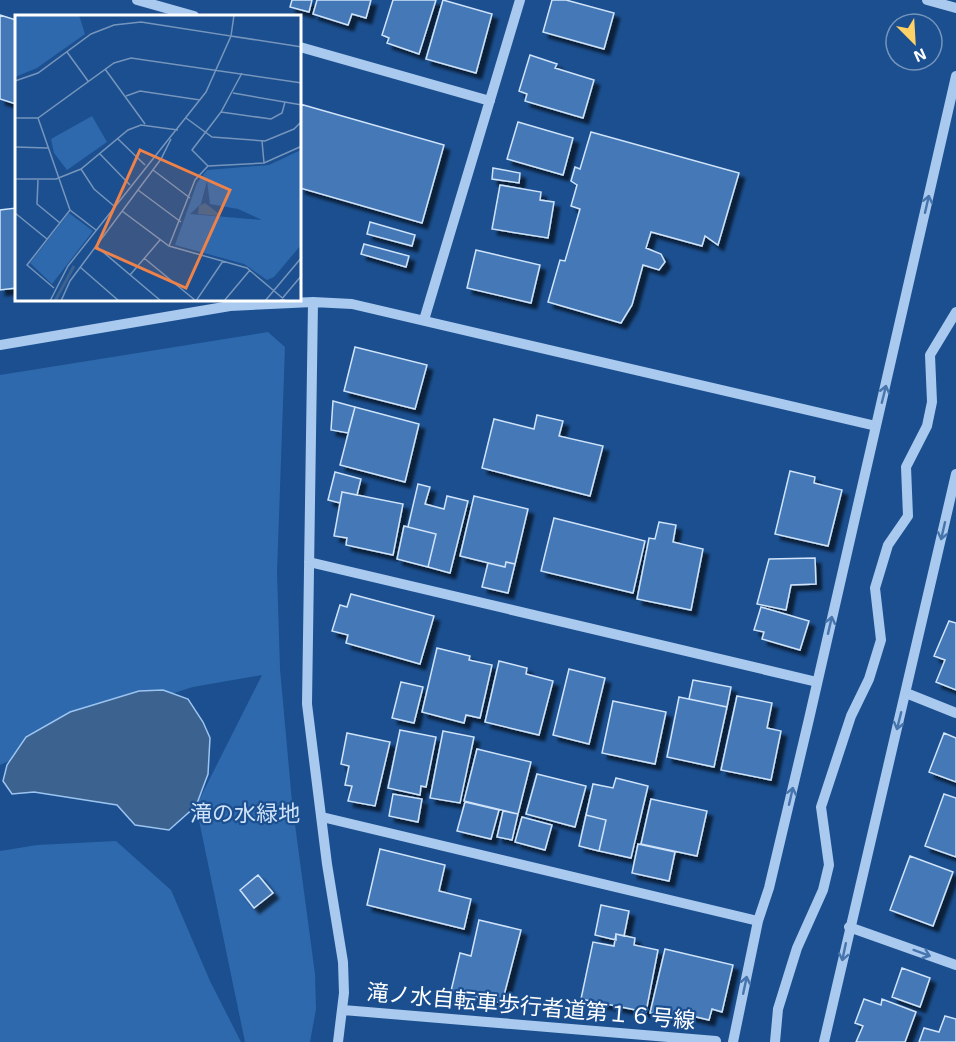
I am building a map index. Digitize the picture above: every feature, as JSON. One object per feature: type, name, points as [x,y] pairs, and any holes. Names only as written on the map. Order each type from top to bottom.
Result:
[{"type":"street","points":[[137,0],[190,15]]},
{"type":"street","points":[[424,320],[520,0]]},
{"type":"street","points":[[927,0],[956,8]]},
{"type":"street","points":[[302,48],[490,101]]},
{"type":"street","points":[[733,1042],[758,921],[770,888],[956,76]]},
{"type":"street","points":[[0,345],[230,306],[313,302],[352,304],[876,426]]},
{"type":"street","points":[[313,302],[307,704],[327,864],[343,962],[343,1010],[338,1042]]},
{"type":"street","points":[[775,1042],[781,999],[797,948],[823,890],[829,865],[821,807],[851,716],[869,679],[881,640],[875,588],[888,545],[908,516],[906,467],[927,426],[932,402],[930,355],[956,312]]},
{"type":"street","points":[[824,1042],[956,474]]},
{"type":"street","points":[[309,562],[817,682]]},
{"type":"street","points":[[906,693],[956,713]]},
{"type":"street","points":[[322,817],[758,921]]},
{"type":"street","points":[[849,927],[956,965]]},
{"type":"street","name":"滝ノ水自転車歩行者道第１６号線","points":[[343,1010],[716,1041]]},
{"type":"green space","name":"滝の水緑地","points":[[268,332],[285,347],[277,572],[280,669],[292,802],[315,974],[316,1009],[310,1042],[245,1042],[196,806],[262,675],[193,687],[133,706],[0,765],[0,375]]},
{"type":"green space","points":[[116,841],[171,890],[210,981],[241,1042],[0,1042],[0,851],[37,845]]},
{"type":"shaded area","points":[[163,690],[188,699],[210,738],[208,774],[196,806],[169,830],[135,825],[117,805],[34,792],[12,794],[3,781],[7,765],[26,737],[70,712],[139,691]]},
{"type":"building","points":[[292,0],[312,0],[309,12],[290,7]]},
{"type":"building","points":[[317,0],[371,0],[366,18],[352,14],[348,25],[313,14]]},
{"type":"building","points":[[393,0],[436,0],[419,54],[387,43],[389,38],[382,35]]},
{"type":"building","points":[[443,0],[492,14],[476,73],[426,59]]},
{"type":"building","points":[[552,0],[566,0],[614,13],[604,49],[543,32]]},
{"type":"building","points":[[0,15],[15,20],[15,104],[0,99]]},
{"type":"building","points":[[530,55],[557,64],[555,68],[594,80],[583,118],[525,101],[527,94],[519,91]]},
{"type":"building","points":[[302,105],[444,145],[422,223],[302,189]]},
{"type":"building","points":[[518,122],[573,138],[563,175],[507,159]]},
{"type":"building","points":[[591,132],[739,173],[718,245],[705,236],[702,246],[651,232],[646,248],[661,254],[665,262],[659,270],[643,265],[632,305],[621,323],[548,302],[560,260],[565,261],[580,209],[571,206],[577,185],[571,181],[575,167],[580,169]]},
{"type":"building","points":[[493,168],[520,173],[519,183],[492,179]]},
{"type":"building","points":[[500,185],[541,192],[540,200],[554,202],[548,238],[492,229]]},
{"type":"building","points":[[15,208],[15,288],[0,290],[0,210]]},
{"type":"building","points":[[370,222],[415,235],[412,246],[367,234]]},
{"type":"building","points":[[364,244],[409,256],[406,267],[361,254]]},
{"type":"building","points":[[476,250],[540,265],[531,303],[467,288]]},
{"type":"building","points":[[355,347],[427,365],[415,409],[344,391]]},
{"type":"building","points":[[333,401],[355,407],[348,433],[331,430]]},
{"type":"building","points":[[355,407],[419,424],[405,482],[340,465]]},
{"type":"building","points":[[537,415],[563,421],[559,436],[603,446],[590,496],[482,468],[494,419],[534,429]]},
{"type":"building","points":[[790,471],[815,477],[814,483],[842,490],[828,546],[775,534]]},
{"type":"building","points":[[335,472],[361,479],[357,495],[342,492],[340,503],[328,500]]},
{"type":"building","points":[[418,484],[430,487],[425,504],[444,509],[447,496],[468,501],[450,573],[428,567],[436,534],[408,527]]},
{"type":"building","points":[[342,492],[403,504],[393,555],[346,545],[347,538],[334,536]]},
{"type":"building","points":[[474,496],[528,509],[515,564],[506,562],[505,567],[460,556]]},
{"type":"building","points":[[554,518],[645,541],[633,593],[541,571]]},
{"type":"building","points":[[659,522],[676,525],[673,542],[703,549],[691,610],[637,599],[649,538],[655,539]]},
{"type":"building","points":[[404,526],[436,534],[428,567],[397,559]]},
{"type":"building","points":[[815,558],[816,584],[791,585],[786,610],[757,604],[769,559]]},
{"type":"building","points":[[506,562],[515,564],[508,593],[482,587],[488,563],[505,567]]},
{"type":"building","points":[[351,594],[434,616],[420,664],[346,643],[348,635],[332,631],[340,605],[347,607]]},
{"type":"building","points":[[761,607],[809,621],[800,650],[762,639],[764,632],[754,630]]},
{"type":"building","points":[[949,621],[956,623],[956,690],[936,682],[945,660],[934,656]]},
{"type":"building","points":[[437,648],[470,656],[469,660],[492,665],[480,718],[466,715],[464,723],[422,712]]},
{"type":"building","points":[[499,661],[527,668],[526,674],[553,681],[539,735],[485,722]]},
{"type":"building","points":[[569,669],[605,678],[589,744],[553,735]]},
{"type":"building","points":[[693,680],[731,687],[727,707],[689,699]]},
{"type":"building","points":[[401,682],[423,687],[414,723],[392,718]]},
{"type":"building","points":[[737,696],[772,703],[767,728],[781,731],[771,780],[721,770]]},
{"type":"building","points":[[679,697],[727,707],[714,767],[667,757]]},
{"type":"building","points":[[613,701],[666,712],[655,764],[602,753]]},
{"type":"building","points":[[400,730],[436,737],[426,787],[421,786],[420,795],[388,788]]},
{"type":"building","points":[[443,731],[474,737],[460,803],[430,798]]},
{"type":"building","points":[[347,733],[390,742],[375,806],[348,801],[352,786],[345,785],[349,766],[341,764]]},
{"type":"building","points":[[944,733],[956,738],[956,782],[929,772]]},
{"type":"building","points":[[477,749],[531,762],[518,814],[464,801]]},
{"type":"building","points":[[537,774],[586,786],[575,827],[526,814]]},
{"type":"building","points":[[616,778],[648,786],[631,858],[599,851],[606,820],[586,815],[593,784],[613,788]]},
{"type":"building","points":[[393,794],[422,799],[418,822],[389,816]]},
{"type":"building","points":[[944,794],[956,798],[956,857],[925,846]]},
{"type":"building","points":[[651,799],[707,811],[697,856],[641,844]]},
{"type":"building","points":[[465,802],[499,810],[491,839],[457,831]]},
{"type":"building","points":[[503,811],[518,814],[512,840],[497,837]]},
{"type":"building","points":[[586,815],[606,820],[599,851],[579,846]]},
{"type":"building","points":[[522,817],[552,825],[545,850],[515,842]]},
{"type":"building","points":[[638,844],[675,852],[669,881],[632,873]]},
{"type":"building","points":[[380,849],[445,865],[439,891],[471,899],[464,929],[367,905]]},
{"type":"building","points":[[910,856],[953,872],[933,926],[890,910]]},
{"type":"building","points":[[258,875],[273,893],[254,908],[240,890]]},
{"type":"building","points":[[601,905],[629,911],[624,936],[616,934],[616,940],[595,935]]},
{"type":"building","points":[[479,920],[521,930],[502,1003],[451,991],[460,953],[471,956]]},
{"type":"building","points":[[616,934],[635,938],[634,945],[658,950],[646,1012],[581,999],[593,942],[614,946]]},
{"type":"building","points":[[665,949],[733,965],[722,1012],[712,1009],[709,1020],[688,1015],[687,1021],[650,1013]]},
{"type":"building","points":[[902,968],[930,978],[920,1007],[892,997]]},
{"type":"building","points":[[864,999],[881,1005],[882,999],[916,1012],[905,1042],[856,1042],[863,1026],[855,1023]]},
{"type":"building","points":[[945,1016],[956,1019],[956,1042],[919,1042],[924,1028],[939,1032]]}]
